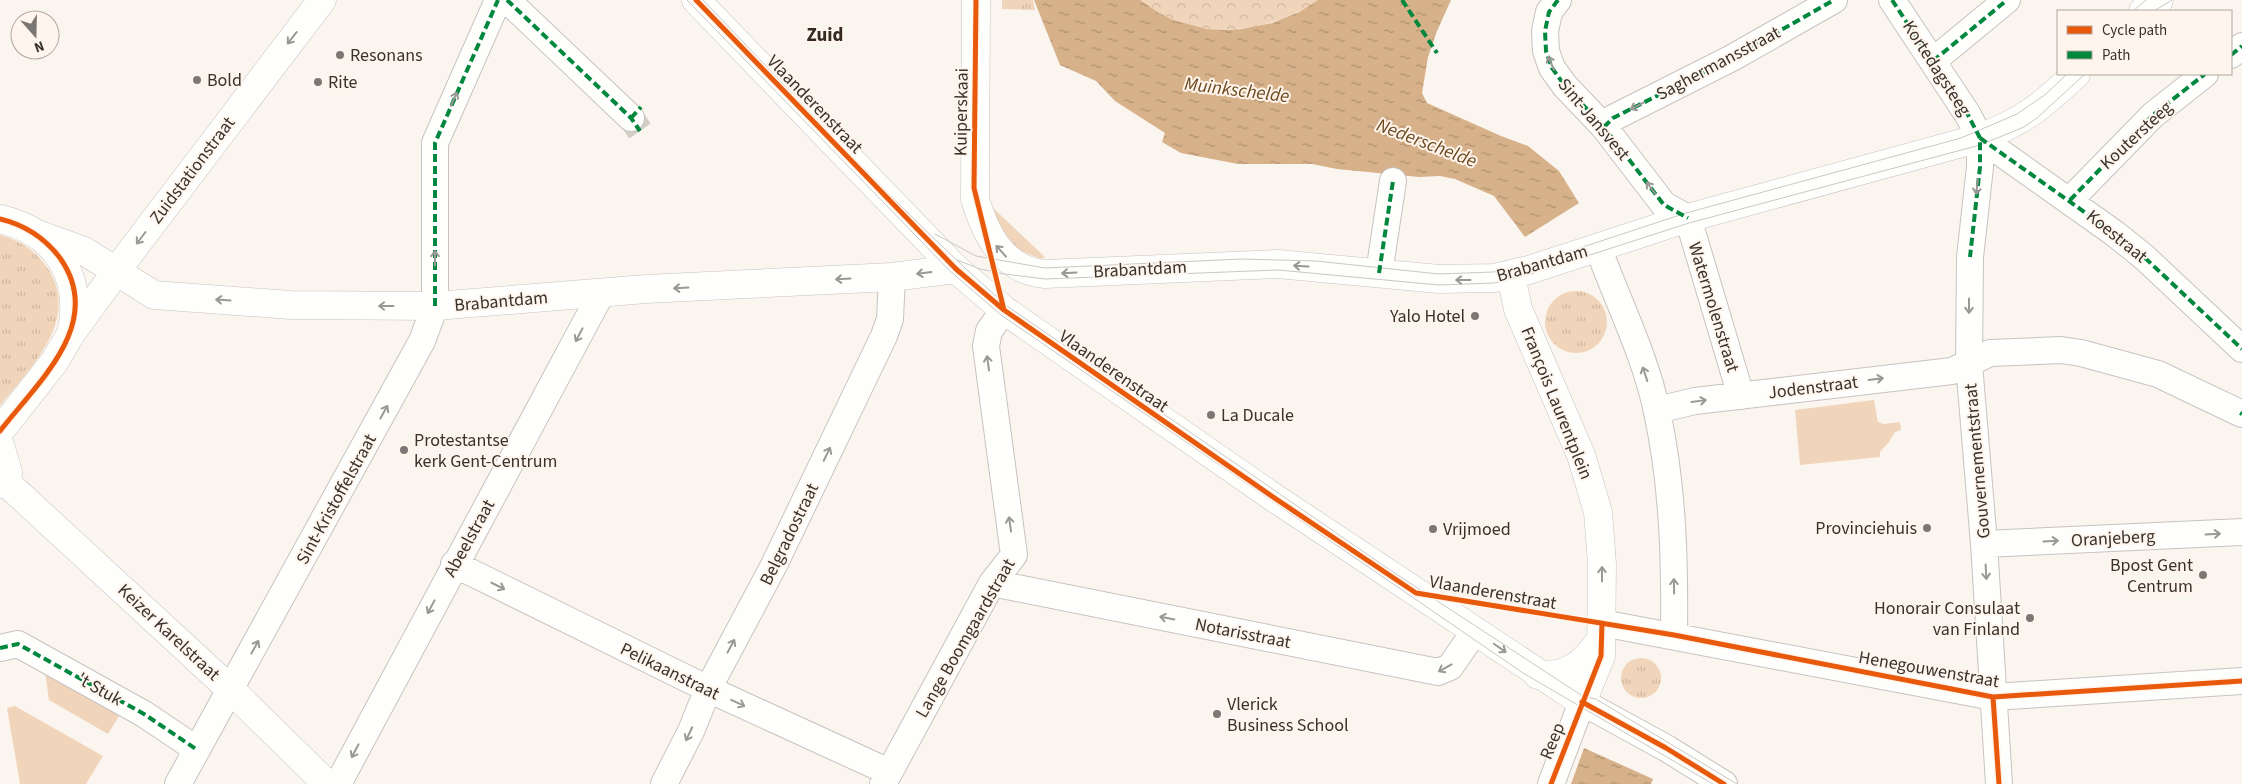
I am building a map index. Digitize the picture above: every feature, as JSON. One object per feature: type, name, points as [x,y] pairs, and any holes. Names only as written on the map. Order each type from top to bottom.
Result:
[{"type":"street","name":"Zuidstationstraat","points":[[70,335],[117,270],[322,0]]},
{"type":"street","name":"Sint-Kristoffelstraat","points":[[178,784],[422,342],[434,306],[435,142],[498,0]]},
{"type":"street","points":[[507,0],[631,118]]},
{"type":"street","name":"Vlaanderenstraat","points":[[696,0],[956,269],[1004,310],[1273,497],[1587,707]]},
{"type":"street","name":"Kuiperskaai","points":[[976,0],[974,188],[982,222],[989,237],[1004,255],[1029,272]]},
{"type":"street","name":"Sint-Jansvest","points":[[1558,0],[1549,12],[1545,31],[1546,51],[1552,68],[1565,86],[1604,127],[1664,206],[1688,218]]},
{"type":"street","name":"Saghermansstraat","points":[[1604,127],[1613,118],[1732,58],[1834,0]]},
{"type":"street","name":"Kortedagsteeg","points":[[1892,0],[1968,115],[1980,138]]},
{"type":"street","points":[[1933,61],[2007,0]]},
{"type":"street","points":[[2144,10],[2159,0]]},
{"type":"street","points":[[2232,54],[2242,46]]},
{"type":"street","name":"Brabantdam","points":[[1029,272],[1045,274],[1260,264],[1315,266],[1459,280],[1511,275],[1688,218],[1980,138],[2020,121],[2050,98],[2075,75]]},
{"type":"street","name":"Koutersteeg","points":[[2070,200],[2153,115],[2204,75]]},
{"type":"street","name":"Koestraat","points":[[1980,138],[2070,200],[2144,257],[2242,349]]},
{"type":"street","name":"Gouvernementstraat","points":[[1980,138],[1980,167],[1970,257],[1969,364],[1984,544],[1999,784]]},
{"type":"street","points":[[1379,273],[1394,180]]},
{"type":"street","points":[[0,202],[18,225],[53,249],[68,269],[74,292],[75,314],[70,335],[55,361],[0,437]]},
{"type":"street","name":"Watermolenstraat","points":[[1688,218],[1741,396]]},
{"type":"street","points":[[18,225],[84,251],[117,270]]},
{"type":"street","points":[[1598,247],[1638,351],[1657,410],[1673,507],[1674,635]]},
{"type":"street","name":"Brabantdam","points":[[117,270],[154,295],[291,305],[434,306],[602,292],[892,277],[956,269]]},
{"type":"street","name":"François Laurentplein","points":[[1511,275],[1518,309],[1581,455],[1598,512],[1602,564],[1601,656],[1587,707]]},
{"type":"street","name":"Belgradostraat","points":[[664,784],[691,731],[708,689],[774,566],[884,336],[890,319],[892,277]]},
{"type":"street","name":"Abeelstraat","points":[[338,784],[454,564],[602,292]]},
{"type":"street","name":"Lange Boomgaardstraat","points":[[886,778],[992,583],[1014,555],[986,346],[990,331],[1004,310]]},
{"type":"street","name":"Jodenstraat","points":[[1657,410],[1695,401],[1952,371],[1990,353],[2061,350],[2081,352],[2158,374],[2241,413]]},
{"type":"street","name":"Keizer Karelstraat","points":[[0,437],[8,472],[4,484],[230,689],[327,784]]},
{"type":"street","name":"Oranjeberg","points":[[1984,544],[2242,532]]},
{"type":"street","name":"Pelikaanstraat","points":[[454,564],[886,778]]},
{"type":"street","name":"Notarisstraat","points":[[992,583],[1438,672],[1450,667],[1475,631]]},
{"type":"street","points":[[1538,675],[1553,676],[1575,668],[1589,656],[1601,631]]},
{"type":"street","name":"Henegouwenstraat","points":[[1601,631],[1674,635],[1993,696],[2242,682]]},
{"type":"street","name":"'t Stuk","points":[[0,648],[18,644],[144,714],[196,749]]},
{"type":"street","points":[[1587,707],[1666,748],[1724,784]]},
{"type":"street","name":"Reep","points":[[1550,784],[1587,707]]},
{"type":"green space","points":[[1002,0],[1033,0],[1035,10],[1002,9]]},
{"type":"green space","points":[[1140,0],[1318,0],[1298,12],[1276,21],[1253,27],[1228,30],[1204,29],[1180,24],[1159,14]]},
{"type":"green space","points":[[992,207],[1045,257],[1041,259],[1019,250],[998,232]]},
{"type":"green space","points":[[0,235],[26,246],[42,260],[56,285],[59,304],[56,323],[48,341],[38,358],[0,406]]},
{"type":"green space","points":[[1570,291],[1582,291],[1598,300],[1605,310],[1607,322],[1605,334],[1598,344],[1582,353],[1570,353],[1559,348],[1550,339],[1545,328],[1545,316],[1550,305],[1559,296]]},
{"type":"green space","points":[[1874,400],[1878,422],[1884,424],[1900,422],[1901,430],[1895,432],[1880,452],[1880,457],[1800,465],[1795,410]]},
{"type":"green space","points":[[1645,658],[1652,661],[1658,667],[1661,678],[1660,686],[1652,695],[1645,698],[1637,698],[1630,695],[1622,686],[1621,674],[1624,667],[1633,659]]},
{"type":"green space","points":[[45,672],[121,713],[108,734],[49,700]]},
{"type":"green space","points":[[15,706],[103,756],[86,784],[20,784],[7,708]]},
{"type":"water","points":[[1034,0],[1140,0],[1173,20],[1206,29],[1225,30],[1272,23],[1299,12],[1318,0],[1451,0],[1428,57],[1422,93],[1427,103],[1528,146],[1559,171],[1579,203],[1525,237],[1494,196],[1455,179],[1440,176],[1419,177],[1337,169],[1312,164],[1238,164],[1181,153],[1162,142],[1165,133],[1115,101],[1096,81],[1060,65]]},
{"type":"water","points":[[1584,748],[1653,779],[1651,784],[1571,784]]},
{"type":"tunnel","points":[[640,131],[631,118],[641,107]]},
{"type":"tram line","points":[[687,0],[949,270],[1001,315],[1523,673],[1713,784]]},
{"type":"tram line","points":[[703,0],[889,195],[1007,306],[1390,570],[1584,697],[1596,699],[1737,784]]},
{"type":"tram line","points":[[2134,10],[2146,0]]},
{"type":"tram line","points":[[2156,10],[2172,0]]},
{"type":"tram line","points":[[935,234],[976,256],[1045,268],[1241,259],[1316,261],[1439,274],[1493,272],[1528,265],[1686,213],[1961,138],[2017,114],[2046,94],[2066,75]]},
{"type":"tram line","points":[[957,260],[980,269],[1045,279],[1278,270],[1439,285],[1494,283],[1531,274],[1689,223],[1980,145],[2024,127],[2037,118],[2084,75]]},
{"type":"marked path","points":[[435,306],[435,143],[498,0]]},
{"type":"marked path","points":[[507,0],[631,118],[640,131]]},
{"type":"marked path","points":[[1402,0],[1437,53]]},
{"type":"marked path","points":[[1558,0],[1549,12],[1545,31],[1546,51],[1552,68],[1565,86],[1604,127],[1664,205],[1688,218]]},
{"type":"marked path","points":[[1604,127],[1613,118],[1732,58],[1834,0]]},
{"type":"marked path","points":[[1892,0],[1968,115],[1980,138],[1980,167],[1970,257]]},
{"type":"marked path","points":[[1933,61],[2007,0]]},
{"type":"marked path","points":[[2232,54],[2242,46]]},
{"type":"marked path","points":[[2070,200],[2153,115],[2204,75]]},
{"type":"marked path","points":[[631,118],[641,107]]},
{"type":"marked path","points":[[1980,138],[2114,233],[2144,257],[2242,349]]},
{"type":"marked path","points":[[1379,273],[1393,181]]},
{"type":"marked path","points":[[0,648],[18,644],[144,714],[196,749]]},
{"type":"cycle path","points":[[696,0],[956,269],[1004,310],[1273,497],[1416,593],[1674,635],[1993,697],[2242,681]]},
{"type":"cycle path","points":[[976,0],[974,188],[1004,310]]},
{"type":"cycle path","points":[[0,219],[26,228],[41,238],[54,251],[60,258],[72,282],[75,306],[71,328],[61,351],[48,372],[0,431]]},
{"type":"cycle path","points":[[1551,784],[1601,656],[1602,623]]},
{"type":"cycle path","points":[[1993,697],[1999,784]]},
{"type":"cycle path","points":[[1582,702],[1666,748],[1724,784]]},
{"type":"place","name":"Resonans","points":[[340,55]]},
{"type":"place","name":"Bold","points":[[197,80]]},
{"type":"place","name":"Rite","points":[[318,82]]},
{"type":"place","name":"Yalo Hotel","points":[[1475,316]]},
{"type":"place","name":"La Ducale","points":[[1211,415]]},
{"type":"place","name":"Protestantse kerk Gent-Centrum","points":[[404,450]]},
{"type":"place","name":"Provinciehuis","points":[[1927,528]]},
{"type":"place","name":"Vrijmoed","points":[[1433,529]]},
{"type":"place","name":"Bpost Gent Centrum","points":[[2203,575]]},
{"type":"place","name":"Honorair Consulaat van Finland","points":[[2030,618]]},
{"type":"place","name":"Vlerick Business School","points":[[1217,714]]},
{"type":"district","name":"Zuid","points":[[825,34]]},
{"type":"water label","name":"Muinkschelde","points":[[1237,89]]},
{"type":"water label","name":"Nederschelde","points":[[1427,142]]}]
